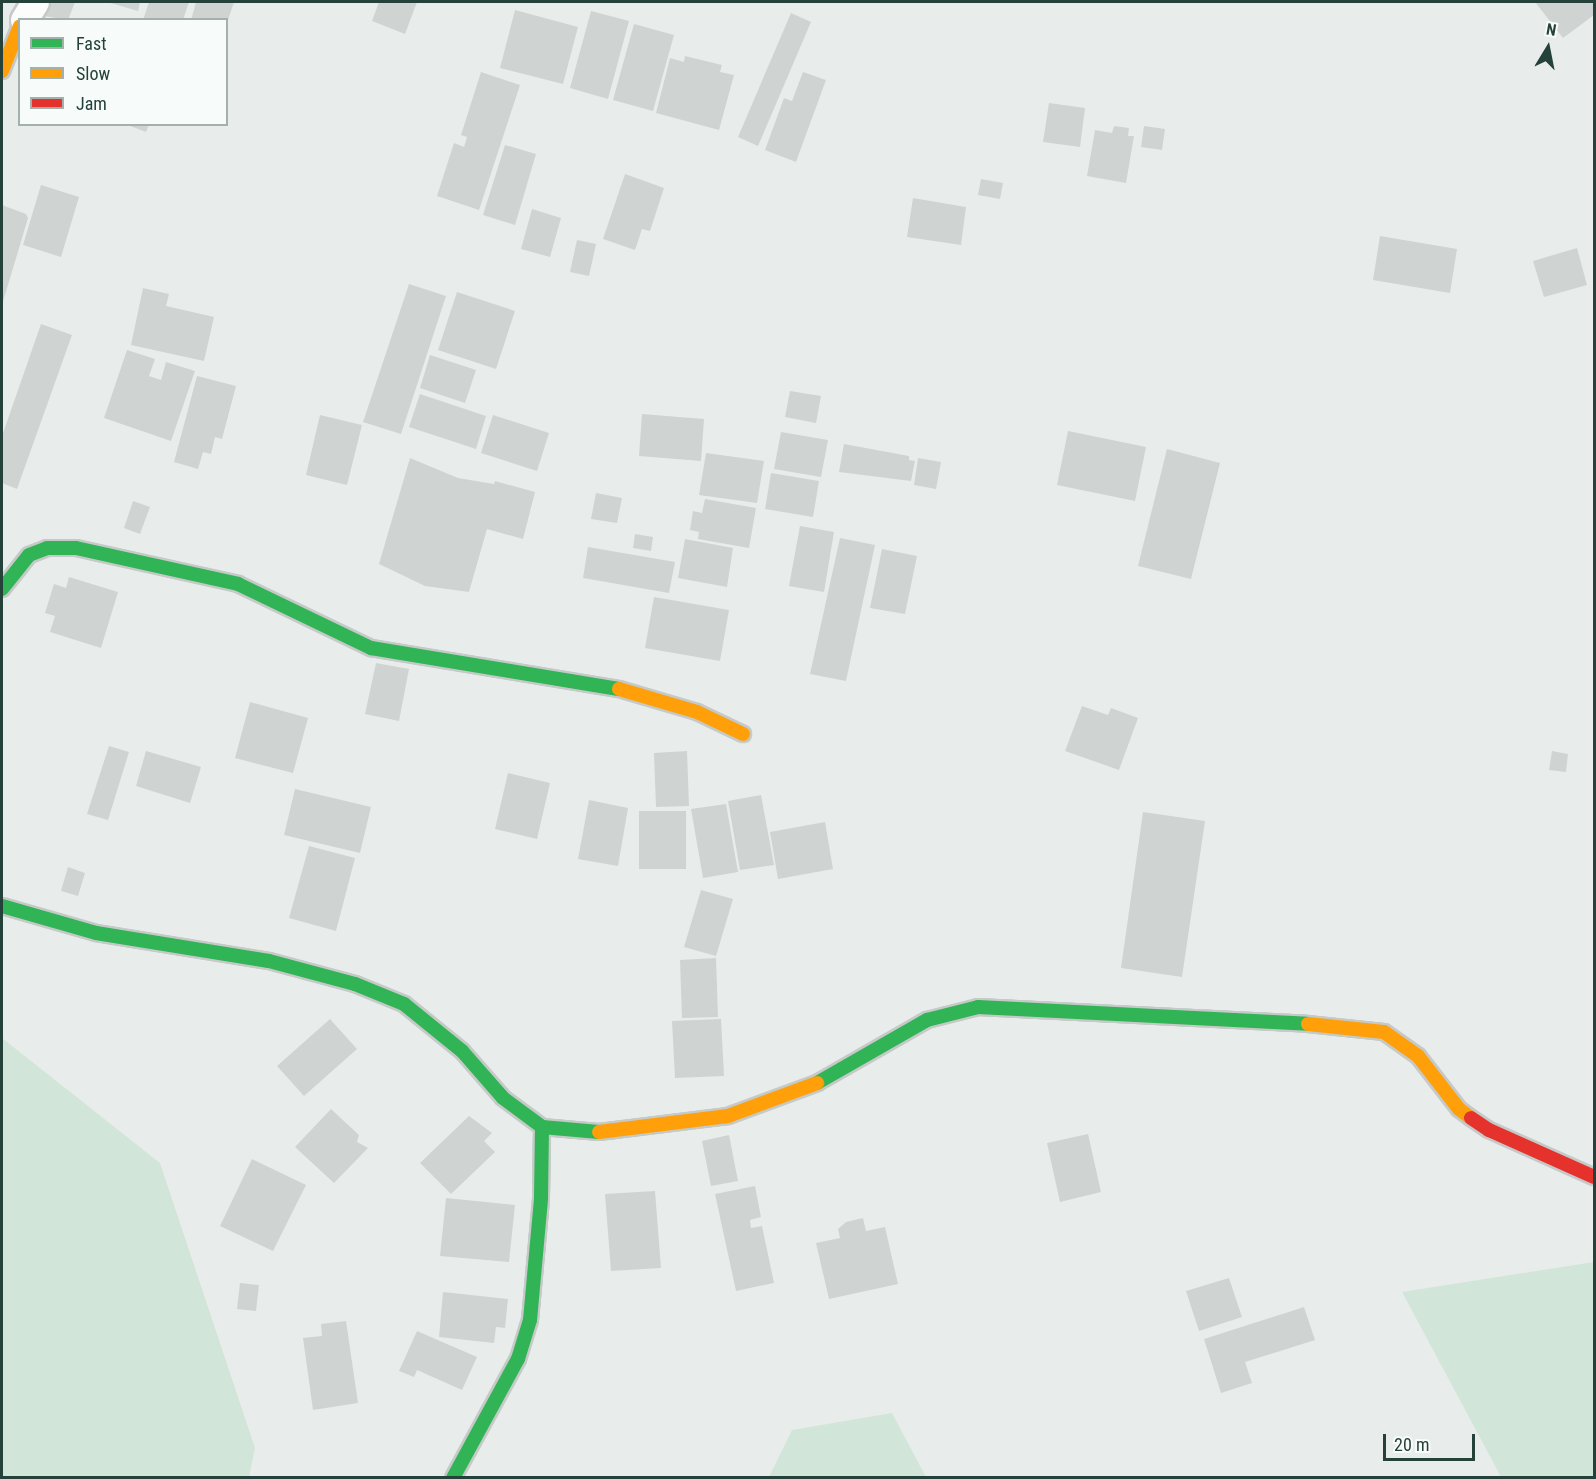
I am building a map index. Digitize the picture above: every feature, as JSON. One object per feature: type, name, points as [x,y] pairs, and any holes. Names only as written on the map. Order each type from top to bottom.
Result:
[{"type":"street","points":[[25,18],[35,2]]},
{"type":"street","points":[[2,70],[18,31]]},
{"type":"street","points":[[2,589],[29,555],[47,548],[76,548],[238,585],[371,648],[633,691],[697,712],[743,734]]},
{"type":"street","points":[[2,906],[96,933],[269,961],[355,984],[404,1004],[462,1051],[503,1098],[542,1127],[587,1134],[728,1116],[831,1078],[927,1020],[978,1007],[1056,1009],[1330,1025],[1384,1032],[1418,1056],[1459,1109],[1482,1125],[1594,1177]]},
{"type":"street","points":[[453,1478],[518,1359],[530,1320],[541,1198],[542,1127]]},
{"type":"green space","points":[[2,1038],[160,1163],[255,1448],[249,1477],[2,1477]]},
{"type":"green space","points":[[1594,1262],[1594,1477],[1501,1477],[1402,1292]]},
{"type":"green space","points":[[892,1413],[926,1477],[769,1477],[792,1430]]},
{"type":"building","points":[[44,2],[75,2],[69,18],[38,15]]},
{"type":"building","points":[[107,2],[140,2],[138,11]]},
{"type":"building","points":[[149,2],[189,2],[184,18],[144,18]]},
{"type":"building","points":[[196,2],[234,2],[228,20],[228,18],[192,18]]},
{"type":"building","points":[[379,2],[417,2],[405,34],[372,21]]},
{"type":"building","points":[[1535,2],[1594,2],[1594,15],[1563,38]]},
{"type":"building","points":[[515,10],[578,27],[563,84],[500,68]]},
{"type":"building","points":[[591,11],[629,21],[608,99],[570,88]]},
{"type":"building","points":[[791,13],[811,22],[758,146],[738,137]]},
{"type":"building","points":[[634,24],[674,35],[653,111],[613,100]]},
{"type":"building","points":[[685,56],[722,65],[720,72],[734,75],[719,130],[656,113],[670,58],[684,62]]},
{"type":"building","points":[[481,72],[520,85],[479,210],[437,196],[454,143],[464,147],[467,137],[461,135]]},
{"type":"building","points":[[803,72],[826,80],[796,162],[765,150],[784,98],[792,101]]},
{"type":"building","points":[[1049,103],[1085,108],[1080,147],[1043,142]]},
{"type":"building","points":[[130,126],[148,126],[146,132]]},
{"type":"building","points":[[1114,126],[1129,128],[1128,136],[1134,136],[1126,183],[1087,176],[1095,130],[1112,133]]},
{"type":"building","points":[[1144,126],[1165,129],[1162,150],[1141,147]]},
{"type":"building","points":[[505,145],[536,154],[515,225],[483,215]]},
{"type":"building","points":[[625,174],[664,188],[650,231],[642,229],[635,250],[603,239]]},
{"type":"building","points":[[981,179],[1003,183],[1000,199],[978,195]]},
{"type":"building","points":[[41,185],[79,197],[61,257],[23,245]]},
{"type":"building","points":[[913,198],[966,207],[961,245],[907,237]]},
{"type":"building","points":[[2,205],[26,214],[28,218],[2,305]]},
{"type":"building","points":[[532,209],[561,218],[550,257],[521,249]]},
{"type":"building","points":[[1380,236],[1457,249],[1450,293],[1373,280]]},
{"type":"building","points":[[577,240],[596,244],[589,276],[570,272]]},
{"type":"building","points":[[1577,248],[1587,285],[1544,297],[1533,261]]},
{"type":"building","points":[[409,284],[446,296],[401,434],[363,422]]},
{"type":"building","points":[[143,288],[169,294],[166,306],[214,317],[204,361],[131,345]]},
{"type":"building","points":[[457,292],[515,311],[496,369],[438,350]]},
{"type":"building","points":[[41,324],[72,335],[17,489],[2,483],[2,436]]},
{"type":"building","points":[[127,350],[155,359],[149,376],[161,380],[166,362],[195,371],[171,441],[104,418]]},
{"type":"building","points":[[430,355],[476,370],[465,403],[420,388]]},
{"type":"building","points":[[197,376],[236,386],[222,439],[215,437],[211,454],[203,452],[198,469],[174,462]]},
{"type":"building","points":[[790,391],[821,396],[816,423],[785,417]]},
{"type":"building","points":[[420,394],[486,416],[476,449],[409,427]]},
{"type":"building","points":[[642,414],[704,419],[701,461],[639,456]]},
{"type":"building","points":[[320,415],[362,425],[347,485],[306,475]]},
{"type":"building","points":[[493,415],[549,433],[537,471],[481,453]]},
{"type":"building","points":[[1068,431],[1146,447],[1135,501],[1057,485]]},
{"type":"building","points":[[781,432],[828,440],[821,477],[774,469]]},
{"type":"building","points":[[844,444],[909,456],[909,460],[915,461],[911,481],[839,472]]},
{"type":"building","points":[[1167,449],[1220,463],[1191,579],[1138,566]]},
{"type":"building","points":[[706,453],[764,461],[757,503],[699,495]]},
{"type":"building","points":[[410,458],[458,478],[494,484],[495,481],[535,492],[523,539],[487,529],[469,592],[425,586],[379,564]]},
{"type":"building","points":[[918,458],[941,462],[936,489],[914,485]]},
{"type":"building","points":[[771,473],[819,481],[813,517],[765,509]]},
{"type":"building","points":[[596,493],[622,498],[617,523],[591,519]]},
{"type":"building","points":[[705,499],[756,508],[749,548],[698,539],[699,532],[690,530],[693,511],[702,513]]},
{"type":"building","points":[[133,501],[150,507],[140,534],[124,528]]},
{"type":"building","points":[[800,526],[834,532],[824,592],[789,586]]},
{"type":"building","points":[[635,534],[653,537],[651,551],[633,548]]},
{"type":"building","points":[[840,538],[875,545],[846,681],[810,674]]},
{"type":"building","points":[[685,539],[733,548],[727,587],[678,578]]},
{"type":"building","points":[[588,547],[675,562],[669,593],[583,578]]},
{"type":"building","points":[[882,549],[917,556],[905,614],[870,608]]},
{"type":"building","points":[[69,577],[118,592],[101,648],[50,632],[55,616],[45,613],[54,584],[66,588]]},
{"type":"building","points":[[654,597],[729,610],[720,661],[645,648]]},
{"type":"building","points":[[376,663],[409,669],[399,721],[365,714]]},
{"type":"building","points":[[250,702],[308,718],[293,773],[235,758]]},
{"type":"building","points":[[1082,706],[1108,715],[1111,708],[1138,718],[1119,770],[1065,751]]},
{"type":"building","points":[[109,746],[129,752],[108,820],[87,814]]},
{"type":"building","points":[[146,751],[201,767],[190,803],[136,786]]},
{"type":"building","points":[[687,751],[689,806],[656,807],[654,753]]},
{"type":"building","points":[[1552,751],[1568,754],[1566,772],[1549,770]]},
{"type":"building","points":[[508,773],[550,783],[537,839],[495,829]]},
{"type":"building","points":[[295,789],[371,807],[360,853],[284,835]]},
{"type":"building","points":[[761,795],[774,865],[740,870],[728,801]]},
{"type":"building","points":[[589,800],[628,808],[618,866],[578,859]]},
{"type":"building","points":[[726,804],[738,872],[703,878],[691,809]]},
{"type":"building","points":[[639,811],[686,811],[686,869],[639,869]]},
{"type":"building","points":[[1143,812],[1205,821],[1182,977],[1121,968]]},
{"type":"building","points":[[825,822],[833,869],[778,879],[770,832]]},
{"type":"building","points":[[309,846],[355,858],[336,931],[289,918]]},
{"type":"building","points":[[68,867],[85,873],[78,896],[61,891]]},
{"type":"building","points":[[701,890],[733,899],[716,956],[684,947]]},
{"type":"building","points":[[716,958],[718,1017],[682,1018],[680,960]]},
{"type":"building","points":[[330,1019],[357,1049],[304,1096],[277,1066]]},
{"type":"building","points":[[721,1019],[724,1076],[675,1078],[672,1021]]},
{"type":"building","points":[[331,1109],[359,1135],[357,1142],[368,1148],[334,1183],[295,1147]]},
{"type":"building","points":[[469,1116],[492,1133],[484,1141],[495,1152],[451,1194],[420,1163]]},
{"type":"building","points":[[1088,1134],[1101,1192],[1060,1202],[1047,1143]]},
{"type":"building","points":[[729,1135],[738,1181],[711,1186],[702,1141]]},
{"type":"building","points":[[252,1159],[306,1185],[273,1251],[220,1226]]},
{"type":"building","points":[[755,1186],[761,1217],[750,1220],[751,1228],[762,1226],[774,1283],[736,1291],[715,1194]]},
{"type":"building","points":[[655,1191],[661,1268],[611,1271],[605,1194]]},
{"type":"building","points":[[446,1198],[515,1205],[509,1262],[440,1256]]},
{"type":"building","points":[[863,1218],[866,1231],[885,1227],[898,1284],[829,1299],[816,1243],[840,1238],[838,1229],[846,1222]]},
{"type":"building","points":[[1229,1278],[1242,1317],[1199,1331],[1186,1291]]},
{"type":"building","points":[[240,1283],[259,1285],[256,1311],[237,1309]]},
{"type":"building","points":[[443,1292],[508,1299],[505,1328],[496,1327],[494,1343],[439,1337]]},
{"type":"building","points":[[1304,1307],[1315,1340],[1245,1362],[1252,1383],[1221,1393],[1204,1339]]},
{"type":"building","points":[[346,1321],[358,1403],[313,1410],[303,1338],[322,1336],[321,1324]]},
{"type":"building","points":[[417,1331],[477,1357],[462,1390],[417,1370],[414,1377],[399,1371]]},
{"type":"traffic: fast","points":[[2,589],[29,555],[47,548],[76,548],[238,584],[371,648],[619,689]]},
{"type":"traffic: fast","points":[[2,906],[96,933],[269,961],[355,984],[404,1004],[462,1051],[503,1098],[542,1127],[599,1132]]},
{"type":"traffic: fast","points":[[817,1083],[927,1020],[978,1007],[1308,1024]]},
{"type":"traffic: fast","points":[[453,1478],[518,1359],[530,1320],[541,1198],[542,1127]]},
{"type":"traffic: slow","points":[[2,71],[18,31]]},
{"type":"traffic: slow","points":[[619,689],[697,712],[743,734]]},
{"type":"traffic: slow","points":[[1308,1024],[1384,1032],[1418,1056],[1459,1109],[1471,1118]]},
{"type":"traffic: slow","points":[[599,1132],[728,1116],[817,1083]]},
{"type":"traffic: jam","points":[[1471,1118],[1489,1130],[1594,1177]]}]
